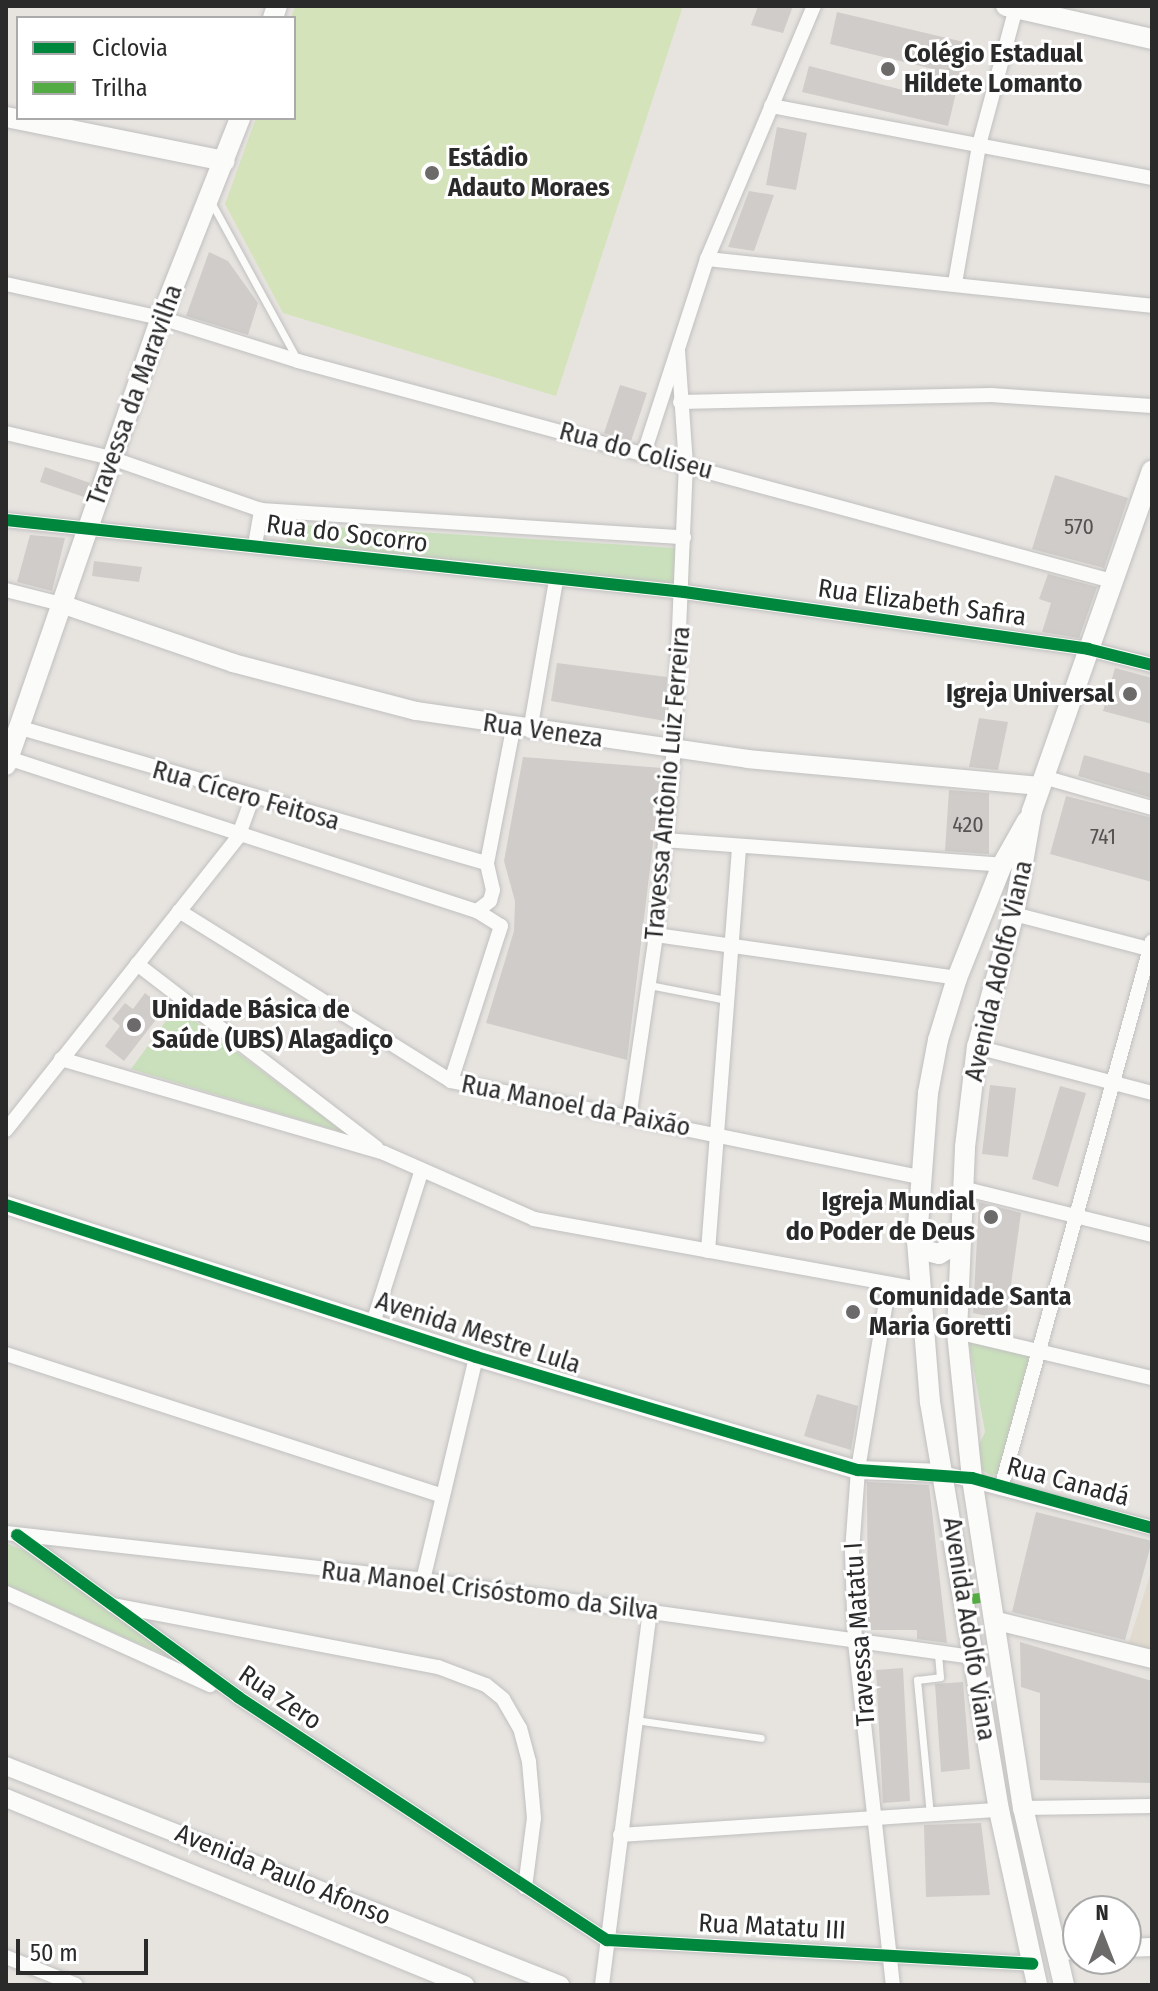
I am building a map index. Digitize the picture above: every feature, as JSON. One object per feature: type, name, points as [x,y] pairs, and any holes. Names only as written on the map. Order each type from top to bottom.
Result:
[{"type":"main road","points":[[1011,7],[1152,39]]},
{"type":"main road","points":[[21,120],[225,161]]},
{"type":"main road","name":"Travessa da Maravilha","points":[[7,760],[13,727],[61,604],[161,318],[210,201],[239,120]]},
{"type":"main road","name":"Avenida Adolfo Viana","points":[[1064,1985],[1023,1808],[972,1478],[957,1332],[962,1188],[977,1047],[1014,914],[1032,811],[1112,581],[1144,516],[1152,471]]},
{"type":"main road","name":"Avenida Adolfo Viana","points":[[1032,811],[1002,865],[960,968],[930,1080],[917,1241],[930,1402],[999,1810],[1037,1985]]},
{"type":"main road","points":[[960,968],[985,957],[996,979]]},
{"type":"main road","points":[[917,1241],[923,1250],[939,1254],[961,1240]]},
{"type":"street","name":"Travessa Antônio Luiz Ferreira","points":[[644,453],[707,259],[814,6]]},
{"type":"street","points":[[955,283],[979,145],[1011,7]]},
{"type":"street","points":[[771,106],[1152,178]]},
{"type":"street","points":[[707,259],[1152,306]]},
{"type":"street","name":"Rua do Coliseu","points":[[6,284],[161,318],[298,361],[1112,581]]},
{"type":"street","name":"Travessa Antônio Luiz Ferreira","points":[[629,1118],[656,935],[674,749],[684,592],[686,465],[678,351]]},
{"type":"street","points":[[680,402],[991,395],[1152,406]]},
{"type":"street","points":[[6,433],[111,458],[261,510],[684,537]]},
{"type":"street","points":[[255,545],[261,510]]},
{"type":"street","name":"Rua do Socorro","points":[[6,520],[684,592]]},
{"type":"street","points":[[451,1081],[501,926],[477,911],[490,901],[493,890],[487,863],[556,580]]},
{"type":"street","points":[[6,590],[61,604]]},
{"type":"street","name":"Rua Elizabeth Safira","points":[[684,592],[1088,649],[1152,665]]},
{"type":"street","name":"Rua Veneza","points":[[61,604],[342,694],[521,730],[674,749],[1041,782]]},
{"type":"street","name":"Rua Cícero Feitosa","points":[[13,727],[252,799],[487,863]]},
{"type":"street","name":"Rua Cícero Feitosa","points":[[7,760],[238,837],[477,911]]},
{"type":"street","points":[[1041,782],[1152,808]]},
{"type":"street","points":[[6,1130],[238,837],[252,799]]},
{"type":"street","points":[[664,840],[1002,865]]},
{"type":"street","points":[[708,1251],[729,944],[739,847]]},
{"type":"street","name":"Rua Manoel da Paixão","points":[[179,911],[451,1081],[920,1177]]},
{"type":"street","points":[[1001,1488],[1043,1349],[1151,947],[1014,914]]},
{"type":"street","points":[[656,935],[960,968]]},
{"type":"street","points":[[137,964],[384,1153],[421,1173],[534,1219],[919,1289]]},
{"type":"street","points":[[977,1047],[1152,1093]]},
{"type":"street","points":[[61,1059],[384,1153]]},
{"type":"street","points":[[373,1323],[421,1173]]},
{"type":"street","points":[[962,1188],[1152,1235]]},
{"type":"street","name":"Avenida Mestre Lula","points":[[6,1205],[476,1357],[858,1470],[943,1473]]},
{"type":"street","name":"Travessa Matatu I","points":[[889,1284],[858,1470],[852,1552],[855,1642],[893,1985]]},
{"type":"street","points":[[957,1332],[1043,1349],[1152,1378]]},
{"type":"street","points":[[6,1354],[443,1496]]},
{"type":"street","points":[[423,1580],[476,1357]]},
{"type":"street","name":"Rua Canadá","points":[[943,1473],[972,1478],[1152,1528]]},
{"type":"street","name":"Rua Manoel Crisóstomo da Silva","points":[[11,1534],[423,1580],[972,1657]]},
{"type":"street","name":"Rua Zero","points":[[11,1534],[238,1697],[525,1887]]},
{"type":"street","points":[[6,1593],[238,1697]]},
{"type":"street","points":[[109,1604],[438,1667],[486,1685],[503,1699],[520,1728],[529,1762],[534,1818],[525,1887]]},
{"type":"street","points":[[602,1985],[650,1612]]},
{"type":"street","points":[[993,1620],[1152,1659]]},
{"type":"street","name":"Avenida Paulo Afonso","points":[[6,1766],[560,1985]]},
{"type":"street","name":"Avenida Paulo Afonso","points":[[6,1798],[465,1985]]},
{"type":"street","points":[[1023,1808],[1152,1806]]},
{"type":"street","points":[[620,1835],[999,1810]]},
{"type":"street","name":"Rua Matatu III","points":[[525,1887],[607,1940],[1032,1964]]},
{"type":"street","points":[[1057,1951],[1062,1951]]},
{"type":"street","points":[[6,1957],[76,1985]]},
{"type":"lane","points":[[210,201],[298,361]]},
{"type":"lane","points":[[649,985],[726,1000]]},
{"type":"lane","points":[[930,1815],[917,1680],[940,1677],[938,1652]]},
{"type":"lane","points":[[635,1720],[761,1738]]},
{"type":"shaded area","points":[[1152,1569],[1152,1651],[1128,1645]]},
{"type":"green space","name":"Estádio Adauto Moraes","points":[[295,6],[683,6],[556,396],[283,313],[225,204],[255,120],[296,120],[296,16],[292,16]]},
{"type":"green space","points":[[289,524],[691,549],[688,585],[286,546]]},
{"type":"green space","points":[[176,1007],[345,1133],[131,1069]]},
{"type":"green space","points":[[968,1337],[1028,1351],[1030,1356],[998,1473],[992,1476],[980,1469],[978,1447],[985,1432]]},
{"type":"green space","points":[[6,1543],[32,1554],[178,1661],[6,1585]]},
{"type":"building","points":[[758,6],[793,6],[783,33],[751,25]]},
{"type":"building","points":[[837,12],[968,43],[948,126],[802,92],[809,66],[926,96],[933,69],[830,44]]},
{"type":"building","points":[[777,127],[807,133],[796,190],[766,185]]},
{"type":"building","points":[[749,191],[774,195],[754,251],[728,247]]},
{"type":"building","points":[[209,252],[228,261],[258,303],[248,335],[186,316]]},
{"type":"building","points":[[620,385],[647,393],[631,441],[604,433]]},
{"type":"building","points":[[45,467],[90,483],[84,497],[40,482]]},
{"type":"building","points":[[1055,475],[1128,498],[1104,568],[1032,549]]},
{"type":"building","points":[[30,535],[65,538],[52,591],[17,582]]},
{"type":"building","points":[[94,561],[142,567],[139,582],[92,576]]},
{"type":"building","points":[[1048,574],[1097,587],[1079,638],[1042,632],[1051,603],[1039,599]]},
{"type":"building","points":[[557,663],[667,677],[665,721],[551,701]]},
{"type":"building","name":"Igreja Universal","points":[[1115,668],[1152,678],[1152,724],[1103,711]]},
{"type":"building","points":[[979,718],[1008,722],[998,770],[969,767]]},
{"type":"building","points":[[1084,755],[1152,774],[1152,798],[1078,776]]},
{"type":"building","points":[[523,757],[662,768],[627,1060],[486,1023],[514,931],[515,901],[504,861]]},
{"type":"building","points":[[949,790],[989,793],[989,854],[945,851]]},
{"type":"building","points":[[1066,796],[1152,818],[1152,882],[1050,854]]},
{"type":"building","points":[[145,993],[165,1008],[124,1061],[105,1046],[120,1026],[112,1019],[125,1003],[133,1009]]},
{"type":"building","points":[[990,1085],[1016,1088],[1008,1157],[982,1154]]},
{"type":"building","points":[[1060,1086],[1086,1093],[1058,1187],[1032,1179]]},
{"type":"building","points":[[979,1202],[1021,1213],[1006,1320],[973,1313]]},
{"type":"building","points":[[817,1394],[858,1406],[851,1450],[804,1436]]},
{"type":"building","points":[[867,1482],[929,1485],[947,1643],[917,1639],[917,1630],[868,1630]]},
{"type":"building","points":[[1036,1512],[1152,1541],[1125,1640],[1012,1612]]},
{"type":"building","points":[[1020,1642],[1152,1681],[1152,1783],[1040,1780],[1040,1693],[1021,1687]]},
{"type":"building","points":[[903,1668],[910,1801],[883,1803],[876,1670]]},
{"type":"building","points":[[963,1682],[970,1769],[941,1772],[935,1684]]},
{"type":"building","points":[[981,1823],[990,1895],[926,1897],[924,1825]]},
{"type":"marked path","points":[[972,1599],[980,1598]]},
{"type":"cycle path","points":[[6,520],[684,592],[1088,649],[1152,665]]},
{"type":"cycle path","points":[[6,1205],[476,1357],[858,1470],[972,1478],[1152,1528]]},
{"type":"cycle path","points":[[17,1535],[238,1697],[607,1940],[1032,1964]]},
{"type":"place","name":"Colégio Estadual Hildete Lomanto","points":[[888,69]]},
{"type":"place","name":"Estádio Adauto Moraes","points":[[432,173]]},
{"type":"place","name":"Igreja Universal","points":[[1130,694]]},
{"type":"place","name":"Unidade Básica de Saúde (UBS) Alagadiço","points":[[134,1025]]},
{"type":"place","name":"Igreja Mundial do Poder de Deus","points":[[991,1217]]},
{"type":"place","name":"Comunidade Santa Maria Goretti","points":[[853,1312]]}]
